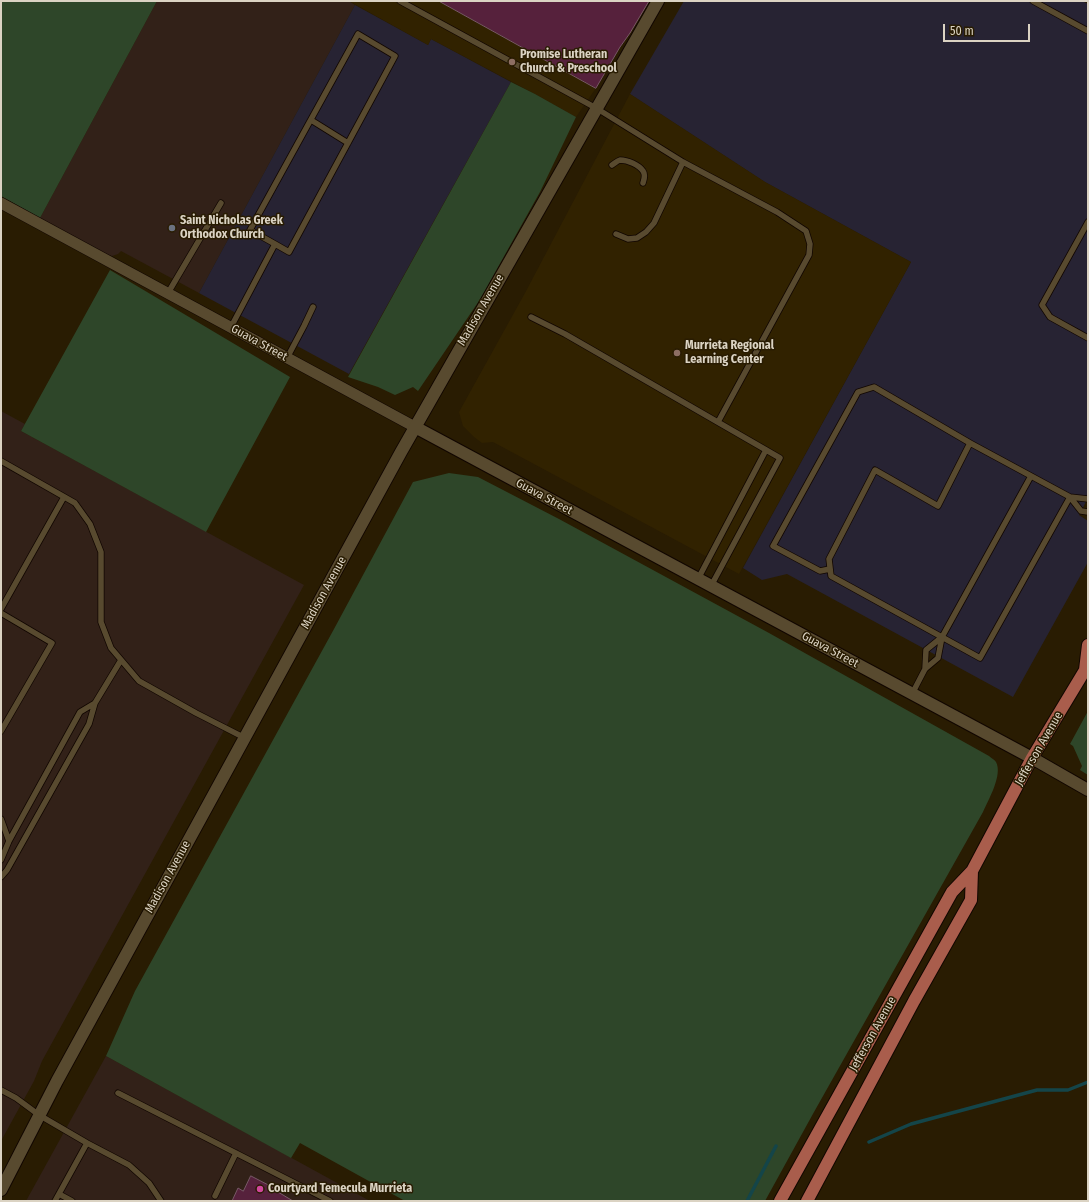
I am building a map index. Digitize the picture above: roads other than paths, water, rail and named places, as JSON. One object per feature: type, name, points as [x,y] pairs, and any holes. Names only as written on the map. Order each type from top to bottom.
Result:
[{"type":"main road","name":"Jefferson Avenue","points":[[780,1201],[952,892],[972,871],[1032,758],[1087,669],[1088,645]]},
{"type":"main road","name":"Jefferson Avenue","points":[[807,1201],[914,1001],[971,900],[972,871]]},
{"type":"street","name":"Madison Avenue","points":[[1,1190],[59,1076],[415,427],[658,1]]},
{"type":"street","name":"Guava Street","points":[[1,203],[1032,758],[1088,790]]},
{"type":"lane","points":[[400,1],[596,108],[683,162],[777,212],[806,231],[810,244],[809,255],[718,422]]},
{"type":"lane","points":[[1033,1],[1088,31]]},
{"type":"lane","points":[[358,34],[395,56],[289,252],[250,230],[311,120],[358,34]]},
{"type":"lane","points":[[311,120],[348,143]]},
{"type":"lane","points":[[612,165],[619,160],[627,161],[636,165],[643,171],[645,176],[643,183]]},
{"type":"lane","points":[[616,234],[628,239],[637,238],[646,232],[654,223],[683,162]]},
{"type":"lane","points":[[168,293],[221,203]]},
{"type":"lane","points":[[1088,222],[1042,305],[1050,317],[1088,338]]},
{"type":"lane","points":[[231,327],[275,244]]},
{"type":"lane","points":[[287,358],[313,307]]},
{"type":"lane","points":[[531,317],[565,334],[780,458],[711,586]]},
{"type":"lane","points":[[830,568],[820,571],[773,546],[858,392],[874,387],[970,443],[1070,497],[1088,499]]},
{"type":"lane","points":[[970,443],[938,506],[875,470],[829,559],[831,576],[980,658],[1070,497]]},
{"type":"lane","points":[[698,579],[766,450]]},
{"type":"lane","points":[[1,461],[75,503],[90,524],[101,552],[101,622],[111,648],[121,660],[140,681],[244,738]]},
{"type":"lane","points":[[912,694],[925,669],[938,658],[942,637],[1031,476]]},
{"type":"lane","points":[[1,609],[64,497]]},
{"type":"lane","points":[[1070,497],[1081,511],[1088,512]]},
{"type":"lane","points":[[1,613],[52,643],[1,731]]},
{"type":"lane","points":[[925,669],[926,650],[942,637]]},
{"type":"lane","points":[[1,877],[7,870],[89,724],[95,704],[121,660]]},
{"type":"lane","points":[[1,860],[9,841],[80,712],[95,704]]},
{"type":"lane","points":[[1,820],[9,841]]},
{"type":"lane","points":[[1,1090],[16,1098],[39,1115],[129,1165],[149,1183],[161,1201]]},
{"type":"lane","points":[[118,1093],[330,1201]]},
{"type":"lane","points":[[55,1201],[87,1143]]},
{"type":"lane","points":[[215,1196],[236,1153]]},
{"type":"lane","points":[[59,1194],[72,1201]]},
{"type":"waterway","points":[[869,1142],[911,1124],[1037,1090],[1068,1090],[1088,1082]]},
{"type":"waterway","points":[[747,1201],[776,1146]]},
{"type":"place","name":"Promise Lutheran Church & Preschool","points":[[512,62]]},
{"type":"place","name":"Saint Nicholas Greek Orthodox Church","points":[[172,228]]},
{"type":"place","name":"Murrieta Regional Learning Center","points":[[677,353]]},
{"type":"place","name":"Courtyard Temecula Murrieta","points":[[260,1189]]}]
